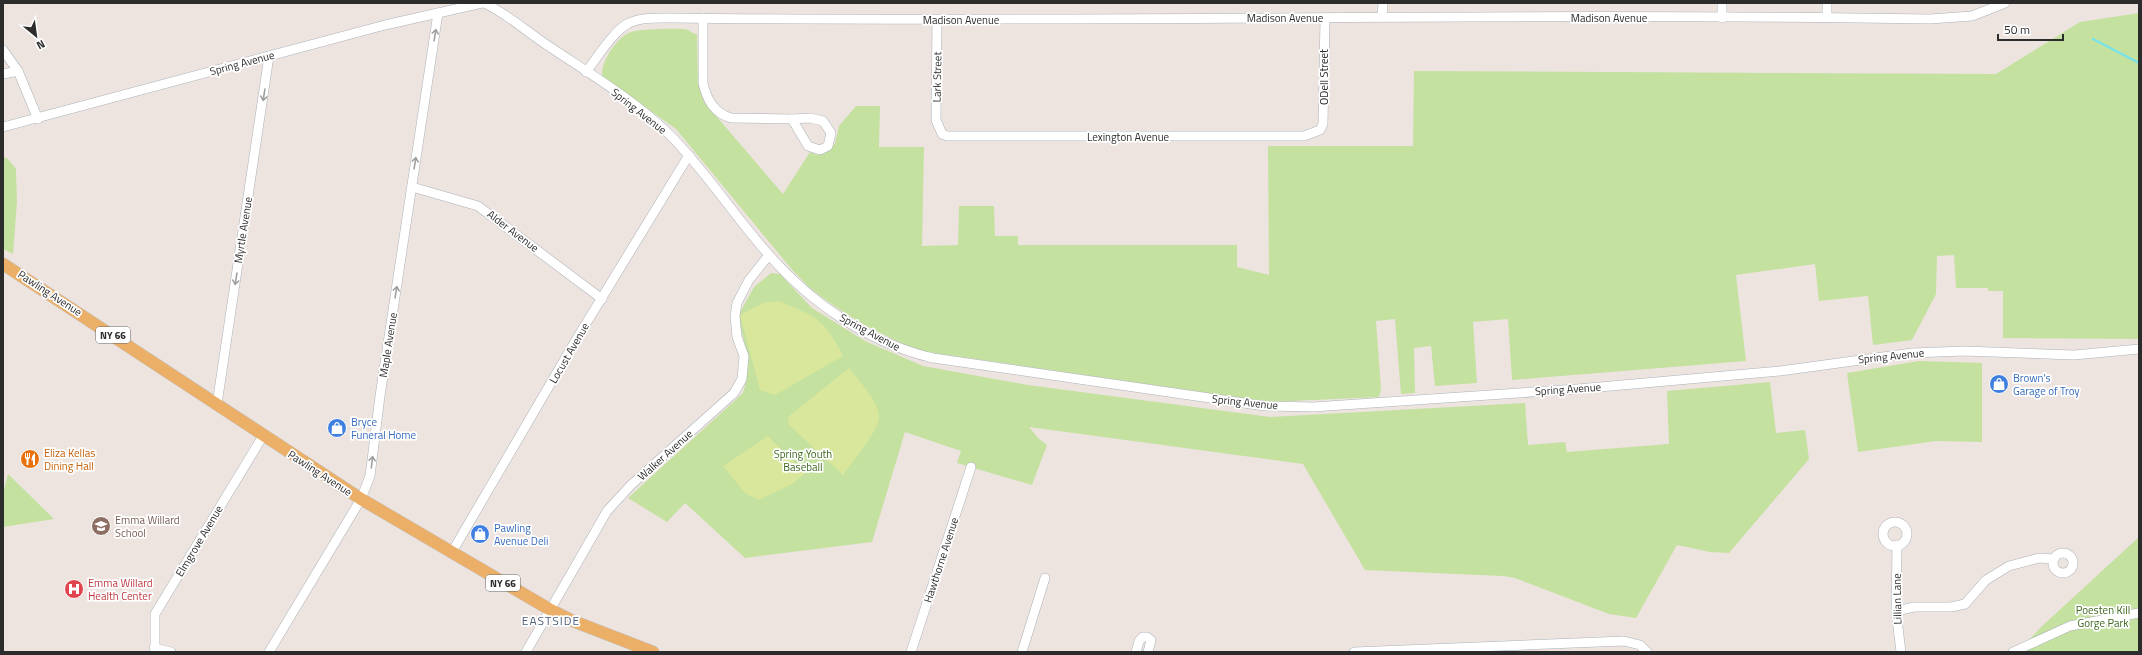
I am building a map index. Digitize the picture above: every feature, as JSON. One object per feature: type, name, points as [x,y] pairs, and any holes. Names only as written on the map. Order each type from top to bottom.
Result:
[{"type":"main road","name":"Pawling Avenue","points":[[3,264],[360,499],[549,609],[573,621],[650,651]]},
{"type":"street","name":"Spring Avenue","points":[[3,127],[38,119],[385,25],[483,3],[646,114],[668,133],[689,155],[769,255],[810,297],[837,315],[894,347],[913,354],[1265,406],[1313,407],[1577,389],[1780,370],[1912,352],[1964,351],[2074,355],[2139,350]]},
{"type":"street","points":[[1382,17],[1383,3]]},
{"type":"street","points":[[1722,3],[1722,18]]},
{"type":"street","points":[[1827,3],[1827,17]]},
{"type":"street","name":"Madison Avenue","points":[[586,72],[620,29],[628,23],[655,19],[937,20],[1382,17],[1827,17],[1930,19],[1972,16],[2005,3]]},
{"type":"street","name":"Maple Avenue","points":[[270,652],[360,499],[370,476],[438,13]]},
{"type":"street","points":[[703,18],[703,84],[705,92],[713,107],[723,116],[731,118],[810,118],[823,121],[832,133],[830,142],[820,150],[812,149],[804,140],[792,119]]},
{"type":"street","name":"ODell Street","points":[[1315,133],[1320,130],[1324,115],[1325,18]]},
{"type":"street","name":"Lark Street","points":[[937,20],[936,120],[942,134]]},
{"type":"street","points":[[3,50],[18,71],[38,119]]},
{"type":"street","name":"Myrtle Avenue","points":[[217,404],[270,56]]},
{"type":"street","points":[[3,74],[18,71]]},
{"type":"street","name":"Lexington Avenue","points":[[942,134],[954,138],[1304,136],[1315,133]]},
{"type":"street","name":"Locust Avenue","points":[[452,552],[689,155]]},
{"type":"street","name":"Alder Avenue","points":[[412,187],[478,206],[602,299]]},
{"type":"street","name":"Walker Avenue","points":[[526,652],[549,609],[607,511],[632,485],[734,393],[742,379],[744,356],[737,337],[735,316],[737,303],[749,280],[769,255]]},
{"type":"street","name":"Elmgrove Avenue","points":[[155,650],[155,614],[263,436]]},
{"type":"street","name":"Hawthorne Avenue","points":[[911,652],[971,467]]},
{"type":"street","name":"Lillian Lane","points":[[1897,545],[1896,611],[1901,652]]},
{"type":"street","points":[[1896,611],[1914,607],[1951,607],[1965,604],[1986,580],[2009,566],[2038,558],[2054,559]]},
{"type":"street","points":[[1022,652],[1045,578]]},
{"type":"street","points":[[2013,652],[2070,626],[2139,613]]},
{"type":"street","points":[[1136,652],[1139,641],[1143,637],[1147,637],[1152,640],[1148,652]]},
{"type":"street","points":[[1354,652],[1624,641],[1640,645],[1647,652]]},
{"type":"street","points":[[155,650],[171,652]]},
{"type":"green space","points":[[2139,13],[2139,339],[2003,338],[2003,291],[1988,291],[1988,288],[1956,288],[1954,255],[1937,256],[1936,294],[1912,340],[1873,345],[1868,296],[1819,301],[1815,264],[1736,275],[1746,361],[1512,380],[1508,319],[1473,322],[1477,383],[1435,386],[1431,346],[1414,348],[1415,393],[1401,394],[1395,319],[1376,321],[1381,389],[1379,397],[1269,402],[921,351],[892,339],[839,309],[809,287],[794,272],[676,129],[602,76],[604,64],[611,50],[620,39],[631,32],[649,29],[686,29],[697,34],[698,83],[704,102],[783,194],[810,152],[816,155],[830,150],[835,143],[839,126],[856,106],[880,106],[879,147],[924,147],[922,246],[958,245],[959,206],[994,206],[995,236],[1018,236],[1018,245],[1237,245],[1237,267],[1269,275],[1268,146],[1413,146],[1414,71],[1996,74],[2080,22]]},
{"type":"green space","points":[[3,157],[7,158],[16,169],[17,202],[13,254],[3,249]]},
{"type":"green space","name":"Spring Youth Baseball","points":[[771,273],[780,274],[812,308],[865,341],[923,366],[1028,385],[1270,417],[1525,403],[1528,445],[1565,442],[1567,452],[1669,444],[1667,391],[1770,382],[1776,433],[1805,430],[1809,459],[1729,553],[1710,552],[1677,545],[1636,618],[1609,614],[1515,578],[1503,576],[1365,570],[1303,464],[1029,427],[1038,438],[1047,445],[1032,485],[957,463],[961,451],[905,432],[872,542],[745,558],[685,503],[667,522],[628,498],[743,393],[746,383],[747,364],[745,345],[738,316],[754,287]]},
{"type":"green space","points":[[779,301],[818,320],[830,334],[843,356],[775,395],[760,390],[740,315],[763,303]]},
{"type":"green space","points":[[1919,361],[1982,363],[1982,442],[1936,441],[1858,452],[1847,373]]},
{"type":"green space","points":[[849,368],[875,403],[879,415],[871,437],[843,475],[788,424],[789,416]]},
{"type":"green space","points":[[768,436],[805,473],[792,484],[759,500],[745,493],[723,466]]},
{"type":"green space","points":[[8,474],[54,519],[3,527],[3,494]]},
{"type":"green space","name":"Poesten Kill Gorge Park","points":[[2139,537],[2139,652],[2018,652],[2040,628]]},
{"type":"waterway","points":[[2093,39],[2139,63]]},
{"type":"place","name":"Brown's Garage of Troy","points":[[1999,384]]},
{"type":"place","name":"Bryce Funeral Home","points":[[337,428]]},
{"type":"place","name":"Eliza Kellas Dining Hall","points":[[30,459]]},
{"type":"place","name":"Emma Willard School","points":[[101,526]]},
{"type":"place","name":"Pawling Avenue Deli","points":[[480,534]]},
{"type":"place","name":"Emma Willard Health Center","points":[[74,589]]},
{"type":"district","name":"EASTSIDE","points":[[551,620]]}]
